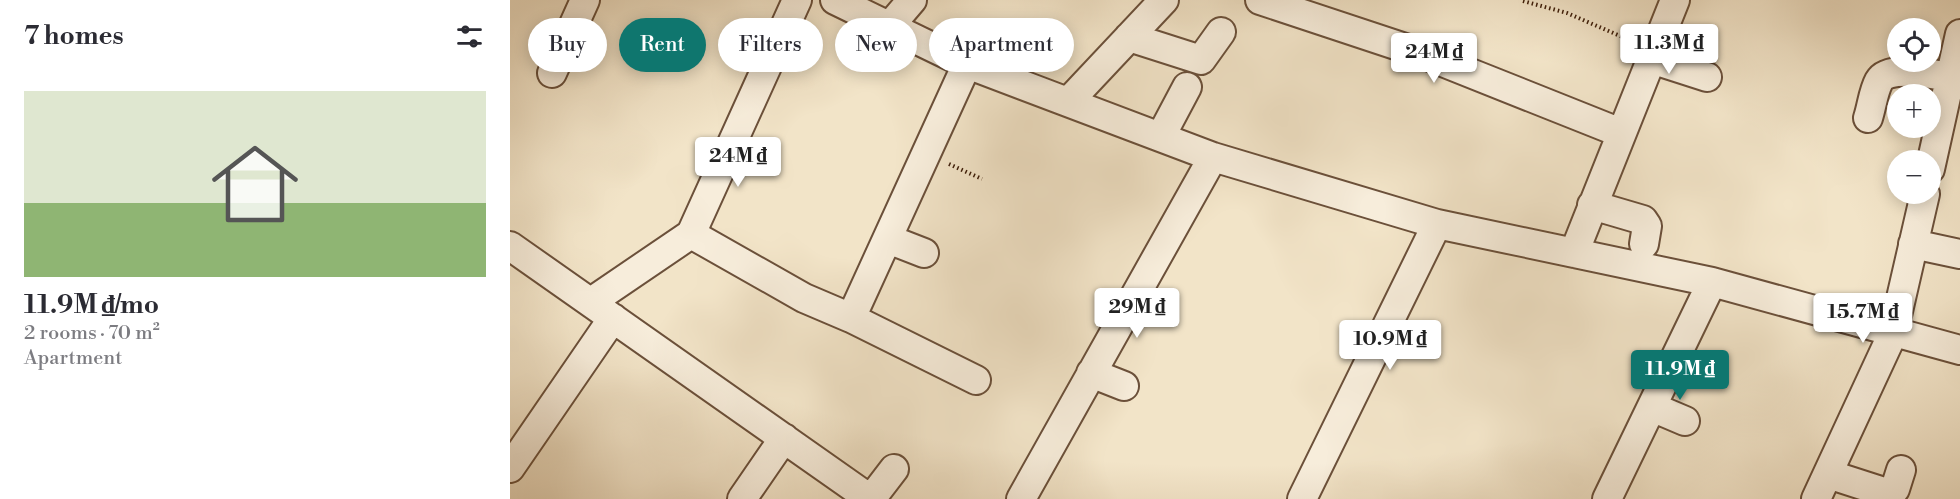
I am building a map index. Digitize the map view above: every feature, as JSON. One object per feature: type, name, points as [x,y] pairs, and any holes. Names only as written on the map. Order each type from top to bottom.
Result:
[{"type":"street","points":[[552,73],[585,0]]},
{"type":"street","points":[[510,468],[602,310],[691,234],[796,0]]},
{"type":"street","points":[[835,0],[871,18]]},
{"type":"street","points":[[897,18],[912,0]]},
{"type":"street","points":[[1069,101],[1164,0]]},
{"type":"street","points":[[1260,0],[1420,54],[1622,133]]},
{"type":"street","points":[[1574,253],[1676,0]]},
{"type":"street","points":[[1129,37],[1201,60],[1221,32]]},
{"type":"street","points":[[1935,150],[1954,82],[1960,34]]},
{"type":"street","points":[[1652,55],[1707,77]]},
{"type":"street","points":[[1868,118],[1880,79],[1889,73],[1899,71],[1954,82]]},
{"type":"street","points":[[851,318],[963,72]]},
{"type":"street","points":[[989,72],[1213,157],[1437,224],[1712,282],[1960,350]]},
{"type":"street","points":[[1161,136],[1187,87]]},
{"type":"street","points":[[1020,499],[1213,157]]},
{"type":"street","points":[[1901,470],[1894,489],[1887,493],[1822,486],[1893,333],[1923,204]]},
{"type":"street","points":[[1592,205],[1643,220],[1647,226],[1644,244]]},
{"type":"street","points":[[1302,499],[1437,224]]},
{"type":"street","points":[[691,234],[804,298],[851,318],[976,380]]},
{"type":"street","points":[[888,239],[924,253]]},
{"type":"street","points":[[1913,244],[1960,254]]},
{"type":"street","points":[[510,246],[871,499],[894,469]]},
{"type":"street","points":[[1607,499],[1712,282]]},
{"type":"street","points":[[1091,373],[1124,386]]},
{"type":"street","points":[[1652,407],[1685,421]]},
{"type":"street","points":[[742,499],[784,438]]},
{"type":"path","points":[[1523,1],[1567,13],[1652,55]]},
{"type":"path","points":[[926,154],[982,179]]}]
